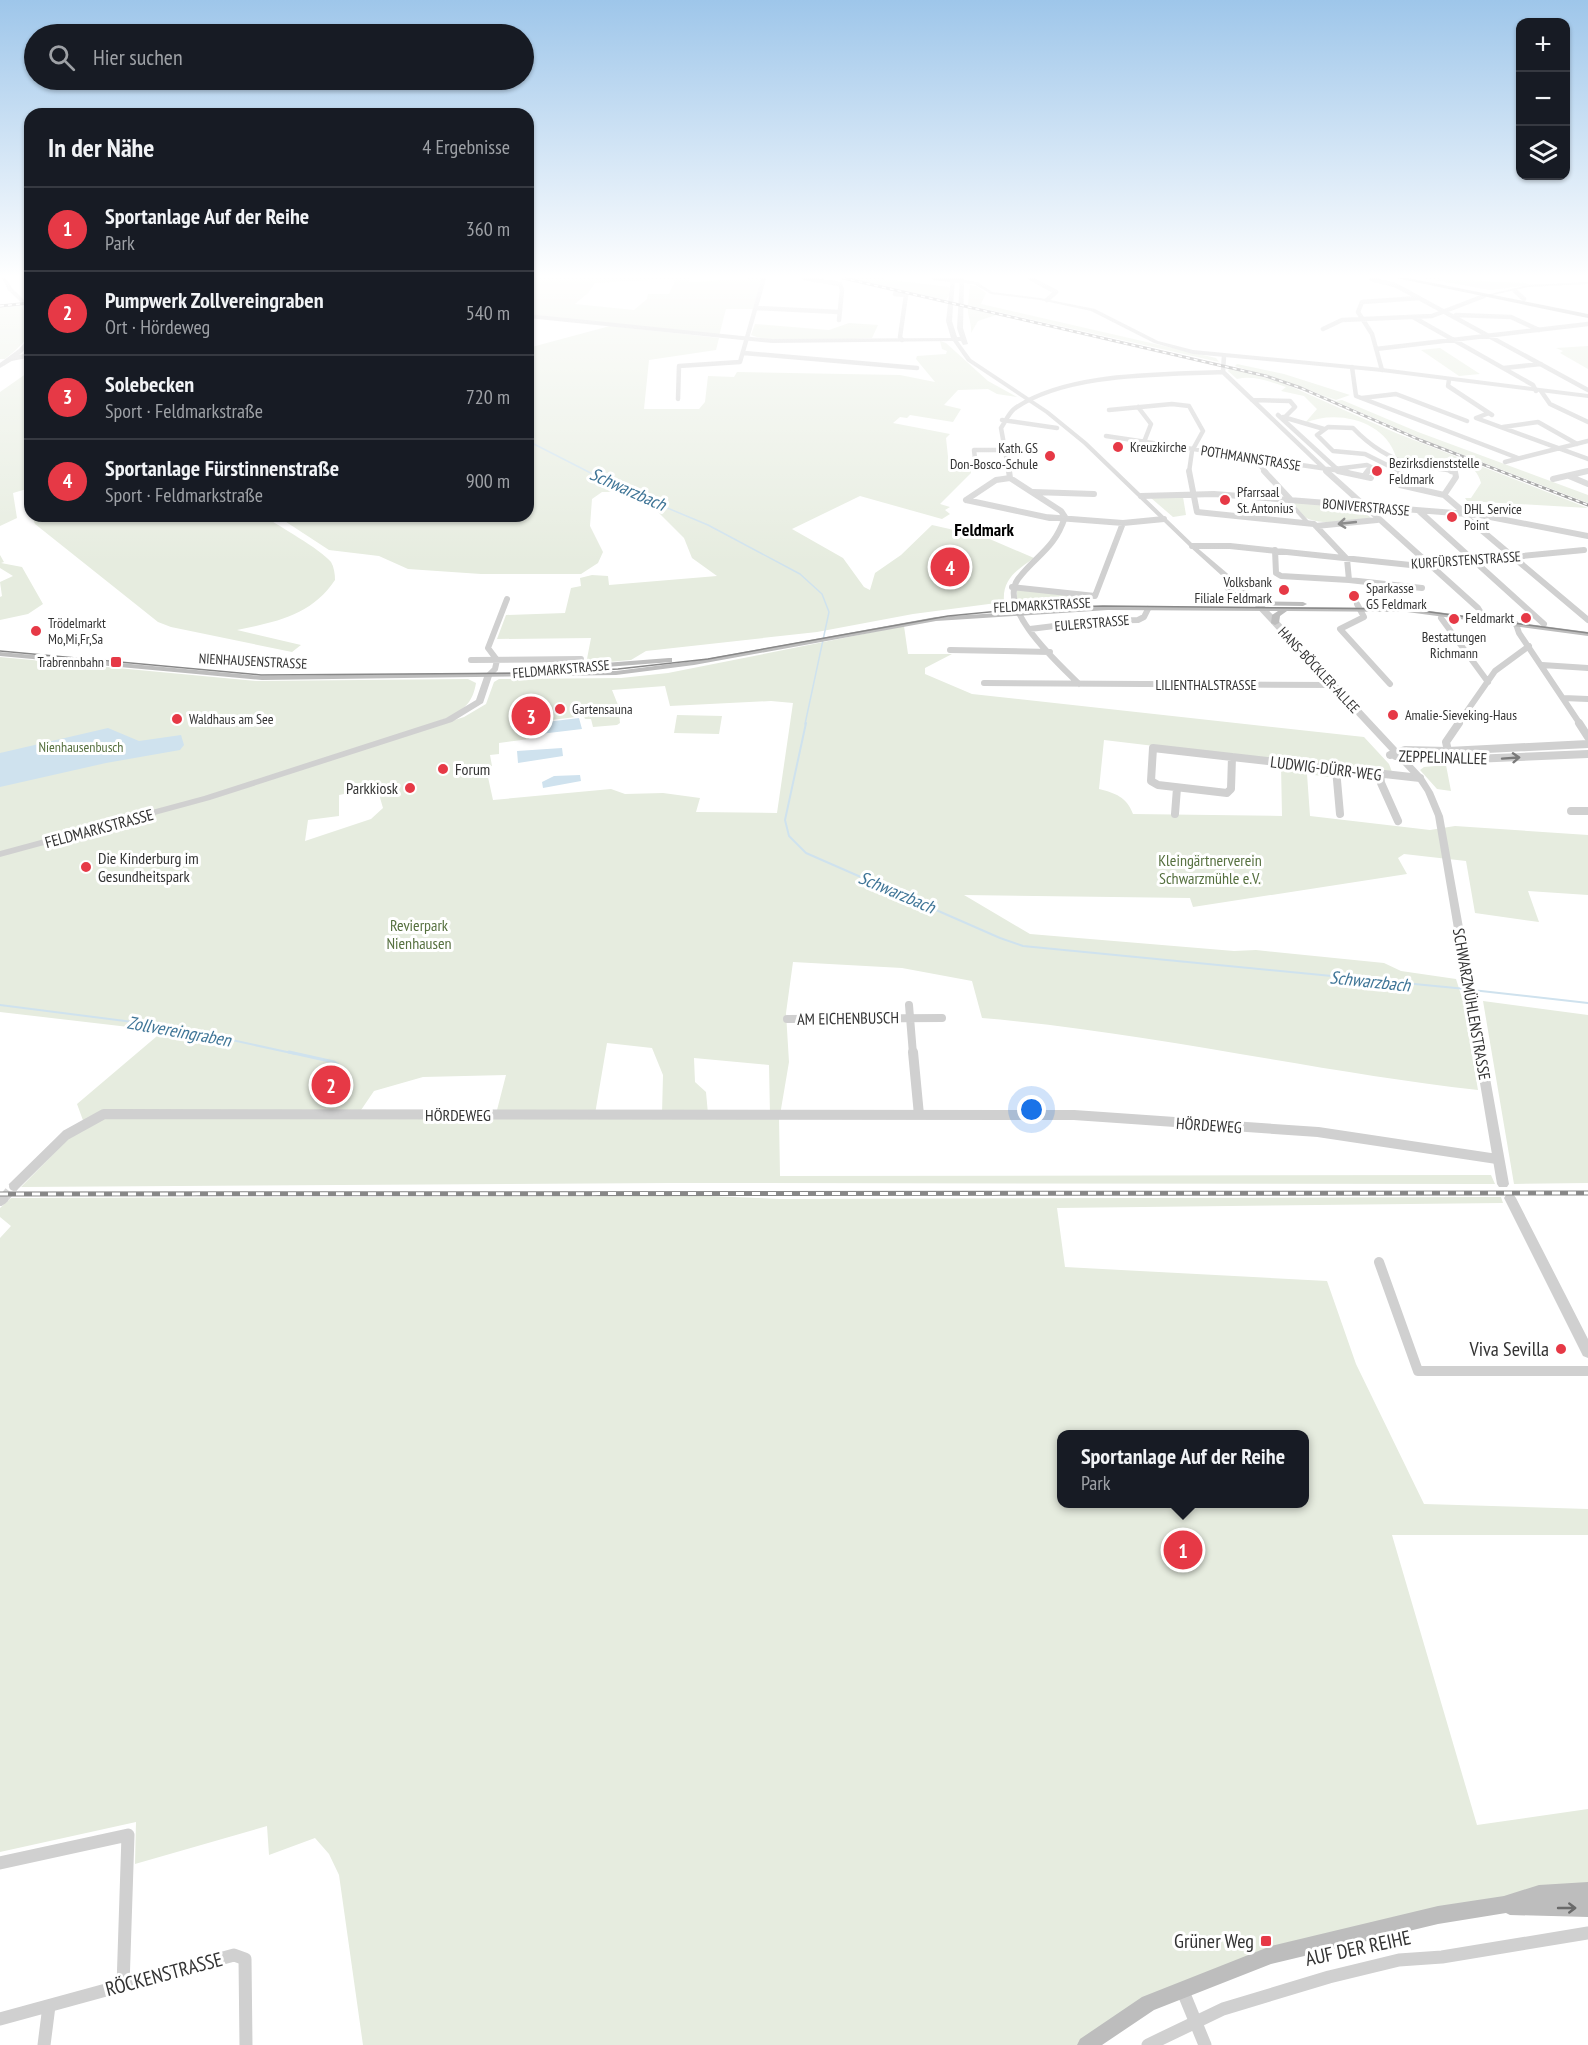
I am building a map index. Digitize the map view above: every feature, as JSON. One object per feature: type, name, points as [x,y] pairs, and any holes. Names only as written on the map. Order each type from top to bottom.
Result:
[{"type":"main road","points":[[1222,603],[1230,602],[1235,597],[1228,588],[1230,586]]},
{"type":"main road","name":"FELDMARKSTRASSE","points":[[484,676],[616,672],[668,667],[830,636],[1015,609],[1107,602],[1222,603],[1253,606],[1264,611],[1358,607]]},
{"type":"main road","name":"FELDMARKSTRASSE","points":[[1015,609],[1358,607],[1485,618],[1588,633]]},
{"type":"main road","points":[[1275,623],[1276,615],[1285,611]]},
{"type":"main road","name":"FELDMARKSTRASSE","points":[[1485,618],[1588,633]]},
{"type":"main road","name":"NIENHAUSENSTRASSE","points":[[0,654],[262,678],[484,676]]},
{"type":"main road","name":"AUF DER REIHE","points":[[1086,2045],[1148,2003],[1271,1955],[1438,1915],[1503,1905],[1539,1894],[1588,1891]]},
{"type":"main road","name":"AUF DER REIHE","points":[[1503,1905],[1588,1908]]},
{"type":"street","points":[[678,399],[679,373]]},
{"type":"street","name":"HANS-BÖCKLER-ALLEE","points":[[991,373],[1030,398],[1076,432],[1253,606],[1396,755],[1415,778]]},
{"type":"street","points":[[1010,478],[1000,428],[1002,420],[1009,411],[1030,398],[1094,382],[1205,373]]},
{"type":"street","points":[[1224,373],[1318,464],[1333,470],[1368,477],[1371,467],[1367,465],[1333,470]]},
{"type":"street","points":[[1353,373],[1356,396],[1518,458]]},
{"type":"street","points":[[1405,373],[1588,396]]},
{"type":"street","points":[[1513,373],[1535,386],[1550,404],[1588,422]]},
{"type":"street","points":[[1559,373],[1588,390]]},
{"type":"street","points":[[1449,380],[1448,386],[1490,414],[1459,423]]},
{"type":"street","points":[[1362,398],[1396,394],[1467,421]]},
{"type":"street","points":[[1252,400],[1290,401],[1295,407],[1285,417]]},
{"type":"street","points":[[1109,410],[1172,404],[1189,406],[1202,423],[1203,431],[1193,449],[1189,465],[1197,512],[1308,523],[1316,526],[1377,520]]},
{"type":"street","points":[[1138,407],[1151,423],[1144,442]]},
{"type":"street","points":[[1268,415],[1285,417],[1324,429]]},
{"type":"street","points":[[1278,416],[1325,459],[1377,520],[1485,618]]},
{"type":"street","points":[[1476,418],[1588,459]]},
{"type":"street","points":[[1002,420],[1057,428]]},
{"type":"street","points":[[1502,427],[1538,422],[1577,444]]},
{"type":"street","points":[[1442,429],[1451,426]]},
{"type":"street","points":[[1444,495],[1456,477],[1455,472],[1444,468],[1417,467],[1375,450],[1353,428],[1328,427],[1318,437],[1333,451],[1365,454],[1401,472],[1397,482],[1400,485],[1444,495],[1588,620]]},
{"type":"street","points":[[1289,435],[1299,434]]},
{"type":"street","name":"POTHMANNSTRASSE","points":[[1106,436],[1333,470]]},
{"type":"street","points":[[1505,462],[1588,441]]},
{"type":"street","points":[[976,467],[974,450],[1004,450]]},
{"type":"street","points":[[1253,458],[1291,500],[1290,503],[1308,523]]},
{"type":"street","points":[[1318,464],[1325,459]]},
{"type":"street","points":[[1553,479],[1588,471]]},
{"type":"street","points":[[1568,476],[1588,484]]},
{"type":"street","points":[[1065,519],[1061,511],[1010,478],[996,480],[966,500],[1045,517],[1065,519],[1123,523],[1164,519]]},
{"type":"street","points":[[1033,493],[1094,494]]},
{"type":"street","name":"BONIVERSTRASSE","points":[[1141,496],[1192,493],[1466,514],[1521,522],[1588,536]]},
{"type":"street","points":[[1418,511],[1544,624]]},
{"type":"street","points":[[1065,519],[1043,556],[1018,579],[1010,592],[1015,609],[1079,684]]},
{"type":"street","points":[[1012,587],[1089,596],[1098,594],[1101,571],[1121,534],[1123,523]]},
{"type":"street","points":[[1316,526],[1347,559],[1349,580]]},
{"type":"street","name":"KURFÜRSTENSTRASSE","points":[[1192,546],[1217,545],[1428,565],[1584,550]]},
{"type":"street","name":"KURFÜRSTENSTRASSE","points":[[1275,550],[1276,573],[1281,576],[1422,588]]},
{"type":"street","name":"HANS-BÖCKLER-ALLEE","points":[[1214,567],[1230,586],[1253,606]]},
{"type":"street","points":[[484,676],[495,669],[497,660],[488,648],[507,599]]},
{"type":"street","points":[[1358,607],[1364,617],[1340,628],[1390,684]]},
{"type":"street","name":"EULERSTRASSE","points":[[1030,629],[1095,621],[1138,620],[1144,617],[1148,609]]},
{"type":"street","name":"HANS-BÖCKLER-ALLEE","points":[[1264,611],[1329,685]]},
{"type":"street","points":[[1441,618],[1488,682]]},
{"type":"street","points":[[1516,624],[1588,737]]},
{"type":"street","points":[[1448,751],[1446,742],[1495,671],[1529,646]]},
{"type":"street","points":[[950,650],[1050,652]]},
{"type":"street","points":[[471,660],[581,659]]},
{"type":"street","points":[[1542,665],[1588,668]]},
{"type":"street","name":"FELDMARKSTRASSE","points":[[0,854],[207,798],[449,720],[482,698],[484,676]]},
{"type":"street","name":"LILIENTHALSTRASSE","points":[[984,683],[1329,685]]},
{"type":"street","points":[[1563,698],[1588,699]]},
{"type":"street","name":"ZEPPELINALLEE","points":[[1396,755],[1405,750],[1448,751],[1588,744]]},
{"type":"street","name":"LUDWIG-DÜRR-WEG","points":[[1232,757],[1232,789],[1229,792],[1177,788],[1158,785],[1151,781],[1153,748],[1232,757],[1336,769],[1415,778]]},
{"type":"street","name":"ZEPPELINALLEE","points":[[1396,755],[1484,760],[1588,754]]},
{"type":"street","points":[[1336,769],[1340,814]]},
{"type":"street","points":[[1380,774],[1381,783],[1398,820]]},
{"type":"street","name":"SCHWARZMÜHLENSTRASSE","points":[[1415,778],[1439,825],[1503,1184]]},
{"type":"street","points":[[1175,814],[1177,788]]},
{"type":"street","points":[[1571,811],[1588,811]]},
{"type":"street","name":"AM EICHENBUSCH","points":[[909,1005],[910,1017]]},
{"type":"street","points":[[910,1017],[919,1115]]},
{"type":"street","name":"AM EICHENBUSCH","points":[[787,1019],[942,1018]]},
{"type":"street","name":"HÖRDEWEG","points":[[18,1182],[68,1132],[88,1119],[104,1114],[1074,1115],[1318,1132],[1497,1159]]},
{"type":"street","points":[[1510,1198],[1588,1352]]},
{"type":"street","points":[[1379,1262],[1418,1371],[1588,1371]]},
{"type":"street","points":[[0,1863],[128,1835],[123,1986]]},
{"type":"street","name":"AUF DER REIHE","points":[[1148,2045],[1195,2022],[1307,1982],[1426,1956],[1442,1957],[1588,1932]]},
{"type":"street","name":"RÖCKENSTRASSE","points":[[0,2019],[234,1955],[245,1959],[246,2045]]},
{"type":"street","points":[[1182,1989],[1205,2045]]},
{"type":"street","points":[[44,2045],[49,2006]]},
{"type":"green space","points":[[534,373],[648,373],[644,409],[699,409],[705,402],[708,376],[734,377],[736,373],[900,375],[935,382],[928,373],[980,373],[988,381],[1017,397],[997,394],[988,389],[958,390],[944,405],[961,409],[953,422],[910,415],[907,418],[900,417],[893,423],[950,434],[946,438],[949,466],[971,468],[971,473],[940,504],[950,507],[945,510],[950,514],[942,519],[860,496],[792,529],[843,558],[864,587],[870,590],[875,573],[901,555],[932,525],[985,537],[1034,558],[1008,581],[1005,587],[1004,602],[913,614],[817,632],[646,651],[631,660],[586,664],[591,638],[497,639],[506,615],[565,613],[571,588],[581,586],[580,578],[592,575],[608,576],[609,585],[717,576],[692,558],[684,538],[658,512],[614,492],[602,492],[592,499],[590,526],[603,552],[598,563],[581,574],[481,574],[408,569],[379,556],[329,550],[286,522],[534,522]]},
{"type":"green space","points":[[1231,373],[1251,373],[1283,383],[1396,433],[1588,508],[1467,501],[1465,498],[1471,498],[1481,483],[1476,472],[1467,465],[1444,460],[1406,460],[1396,457],[1382,434],[1358,421],[1331,417],[1305,423],[1317,409],[1304,396],[1281,391],[1286,387],[1262,380],[1237,379]]},
{"type":"green space","points":[[1258,373],[1284,374],[1350,395],[1336,400],[1322,395],[1336,401],[1342,400],[1418,432],[1588,495],[1588,503],[1422,439],[1312,391]]},
{"type":"green space","points":[[1455,373],[1480,374],[1459,376]]},
{"type":"green space","points":[[24,375],[24,490],[13,493],[17,518],[0,526],[0,392]]},
{"type":"green space","points":[[1183,497],[1186,515],[1173,517],[1151,498]]},
{"type":"green space","points":[[1293,502],[1360,508],[1371,518],[1338,522],[1315,521],[1298,511]]},
{"type":"green space","points":[[34,522],[274,522],[325,556],[331,562],[335,580],[326,592],[304,609],[279,620],[237,630],[301,645],[292,652],[171,627],[158,622]]},
{"type":"green space","points":[[0,555],[4,562],[1,563],[22,567],[43,604],[28,614],[0,620],[0,597],[2,596],[0,582],[13,576],[0,568]]},
{"type":"green space","points":[[1017,590],[1089,597],[1017,601]]},
{"type":"green space","points":[[904,626],[908,654],[952,654],[925,668],[925,674],[972,694],[1364,737],[1389,764],[1392,772],[1380,773],[1104,740],[1099,789],[1120,797],[1127,803],[1133,814],[1282,816],[1281,765],[1333,772],[1329,773],[1329,777],[1307,774],[1310,816],[1430,830],[1455,826],[1588,835],[1588,895],[1528,891],[1539,922],[1475,913],[1466,861],[1404,854],[1398,858],[1407,874],[1193,907],[1190,898],[964,895],[1030,934],[1234,951],[1256,950],[1384,963],[1401,971],[1456,979],[1463,1001],[1478,1090],[1354,1073],[1106,1032],[982,1018],[972,981],[902,968],[793,962],[786,1013],[789,1062],[780,1115],[770,1115],[769,1065],[694,1058],[695,1082],[706,1092],[708,1114],[662,1114],[663,1075],[652,1048],[607,1043],[595,1114],[496,1114],[506,1075],[423,1077],[374,1091],[359,1113],[779,1117],[780,1176],[1491,1175],[1495,1184],[671,1183],[21,1187],[84,1123],[77,1104],[163,1031],[0,1012],[0,657],[256,681],[468,679],[476,683],[468,703],[450,717],[211,799],[464,717],[486,704],[494,682],[499,679],[621,678],[668,673]],"holes":[[[665,686],[670,706],[771,701],[793,703],[777,813],[696,812],[700,798],[663,793],[625,794],[611,789],[493,800],[486,768],[492,766],[490,755],[499,754],[499,743],[529,739],[527,723],[584,716],[585,719],[591,719],[593,727],[617,725],[620,723],[618,705],[612,690]],[[376,784],[383,808],[371,819],[305,841],[308,820],[339,816],[339,795],[344,794],[346,787]]]},
{"type":"green space","points":[[677,715],[722,716],[719,734],[674,733]]},
{"type":"green space","points":[[1446,765],[1451,791],[1437,789],[1420,770],[1424,767]]},
{"type":"green space","points":[[1483,1001],[1588,1015],[1588,1183],[1514,1184]]},
{"type":"green space","points":[[1501,1197],[1503,1203],[1057,1208],[1065,1267],[1327,1281],[1356,1364],[1424,1504],[1588,1509],[1588,1535],[1392,1535],[1477,1825],[1588,1809],[1588,1889],[1269,1951],[1080,2045],[363,2045],[339,1875],[329,1854],[315,1838],[269,1855],[267,1826],[135,1864],[136,1822],[0,1852],[0,1238],[11,1226],[0,1217],[0,1208],[11,1198]]},
{"type":"water","points":[[579,718],[582,729],[532,735],[530,724]]},
{"type":"water","points":[[108,728],[139,741],[181,735],[184,745],[180,750],[106,763],[0,787],[0,753]]},
{"type":"water","points":[[562,748],[563,756],[518,763],[517,751]]},
{"type":"water","points":[[580,775],[581,781],[543,788],[542,782],[554,776]]},
{"type":"waterway","name":"Schwarzbach","points":[[534,444],[622,489],[708,525],[800,574],[822,594],[829,612],[805,724]]},
{"type":"waterway","name":"Schwarzbach","points":[[806,723],[785,820],[789,836],[806,853],[1000,938],[1023,946],[1466,989]]},
{"type":"waterway","name":"Schwarzbach","points":[[1472,990],[1588,1003]]},
{"type":"waterway","name":"Zollvereingraben","points":[[0,1005],[172,1027],[296,1054]]},
{"type":"waterway","name":"Zollvereingraben","points":[[289,1052],[334,1062],[345,1070],[342,1078]]},
{"type":"tunnel","points":[[3,1199],[14,1186]]},
{"type":"tram line","points":[[0,651],[261,675],[547,673],[618,669],[708,659],[948,616],[1031,608],[1103,606],[1407,609],[1588,633]]},
{"type":"railway","points":[[1255,373],[1301,388],[1420,440],[1588,505]]},
{"type":"railway","points":[[0,1194],[1588,1193]]},
{"type":"place","name":"Kreuzkirche","points":[[1118,447]]},
{"type":"place","name":"Kath. GS Don-Bosco-Schule","points":[[1050,456]]},
{"type":"place","name":"Bezirksdienststelle Feldmark","points":[[1377,471]]},
{"type":"place","name":"Pfarrsaal St. Antonius","points":[[1225,500]]},
{"type":"place","name":"DHL Service Point","points":[[1452,517]]},
{"type":"place","name":"Sportanlage Fürstinnenstraße","points":[[950,567]]},
{"type":"place","name":"Volksbank Filiale Feldmark","points":[[1284,590]]},
{"type":"place","name":"Sparkasse GS Feldmark","points":[[1354,596]]},
{"type":"place","name":"Feldmarkt","points":[[1526,618]]},
{"type":"place","name":"Bestattungen Richmann","points":[[1454,619]]},
{"type":"place","name":"Trödelmarkt Mo,Mi,Fr,Sa","points":[[36,631]]},
{"type":"place","name":"Trabrennbahn","points":[[116,662]]},
{"type":"place","name":"Gartensauna","points":[[560,709]]},
{"type":"place","name":"Amalie-Sieveking-Haus","points":[[1393,715]]},
{"type":"place","name":"Solebecken","points":[[531,716]]},
{"type":"place","name":"Waldhaus am See","points":[[177,719]]},
{"type":"place","name":"Forum","points":[[443,769]]},
{"type":"place","name":"Parkkiosk","points":[[410,788]]},
{"type":"place","name":"Die Kinderburg im Gesundheitspark","points":[[86,867]]},
{"type":"place","name":"Pumpwerk Zollvereingraben","points":[[331,1085]]},
{"type":"place","name":"Viva Sevilla","points":[[1561,1349]]},
{"type":"place","name":"Sportanlage Auf der Reihe","points":[[1183,1550]]},
{"type":"place","name":"Grüner Weg","points":[[1266,1941]]},
{"type":"district","name":"Feldmark","points":[[984,529]]},
{"type":"park label","name":"Nienhausenbusch","points":[[81,747]]},
{"type":"park label","name":"Kleingärtnerverein Schwarzmühle e.V.","points":[[1210,869]]},
{"type":"park label","name":"Revierpark Nienhausen","points":[[419,934]]}]
